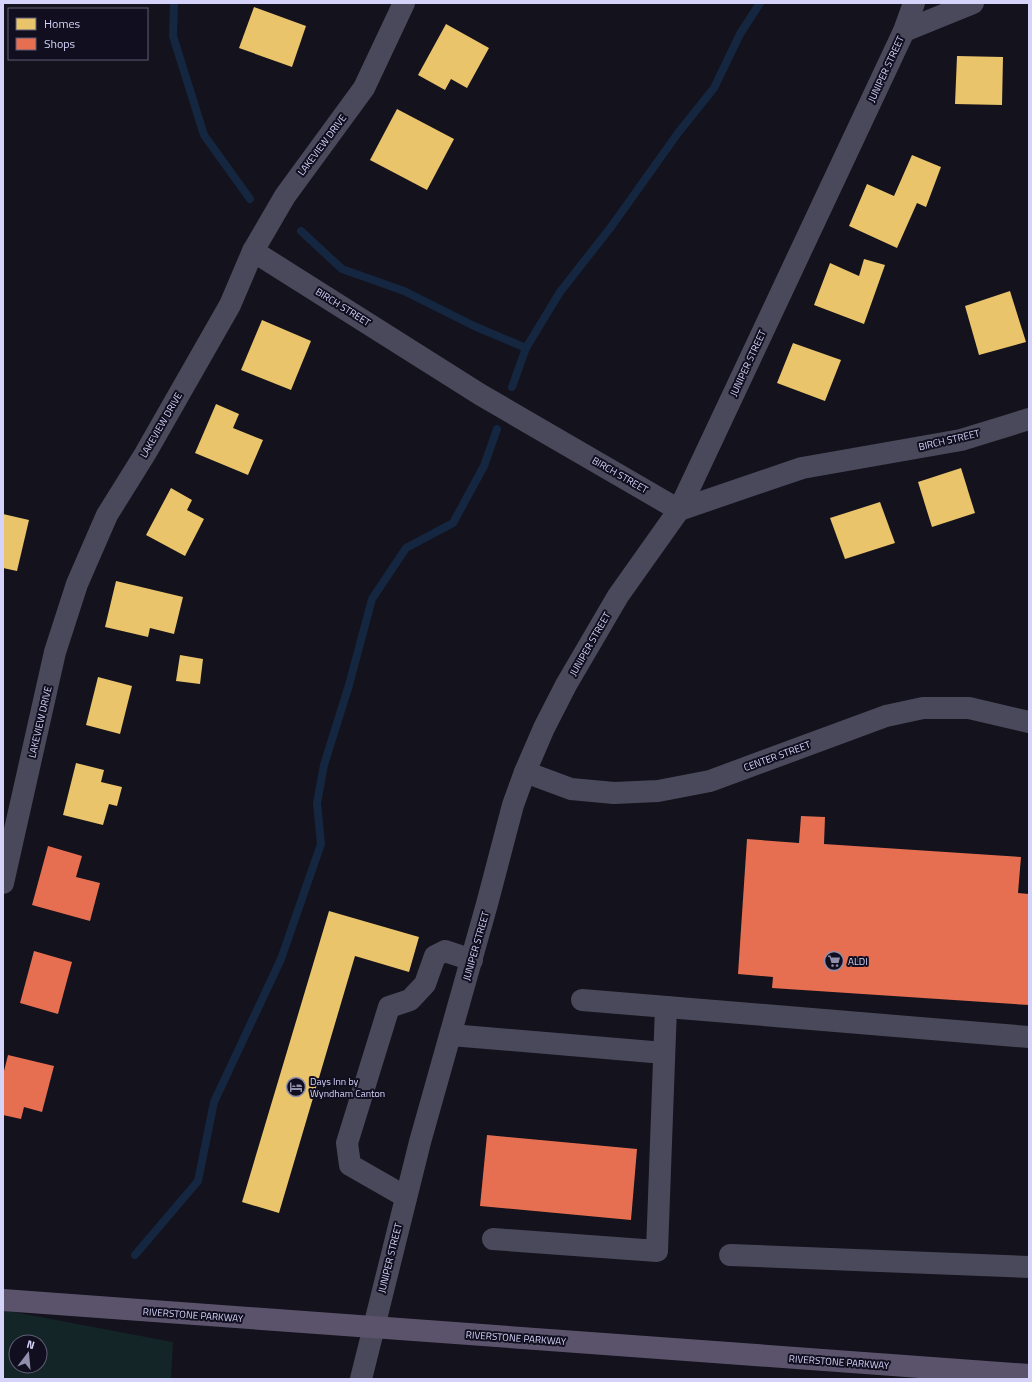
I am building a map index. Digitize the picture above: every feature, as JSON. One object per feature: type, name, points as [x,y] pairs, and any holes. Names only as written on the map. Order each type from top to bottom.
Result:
[{"type":"main road","name":"RIVERSTONE PARKWAY","points":[[3,1300],[1029,1375]]},
{"type":"street","name":"LAKEVIEW DRIVE","points":[[3,883],[55,652],[77,584],[107,515],[145,454],[230,304],[253,251],[284,196],[364,88],[404,3]]},
{"type":"street","name":"JUNIPER STREET","points":[[361,1379],[372,1328],[406,1197],[472,960],[513,805],[525,772],[544,728],[566,685],[618,596],[679,510],[904,31],[914,3]]},
{"type":"street","points":[[904,31],[973,3]]},
{"type":"street","name":"BIRCH STREET","points":[[253,251],[481,394],[679,510],[802,468],[961,440],[1029,419]]},
{"type":"street","name":"CENTER STREET","points":[[525,772],[571,789],[614,793],[658,791],[710,781],[886,716],[923,708],[969,708],[1029,722]]},
{"type":"street","points":[[406,1197],[350,1165],[347,1143],[389,1007],[410,1000],[425,984],[435,956],[445,951],[472,960]]},
{"type":"street","points":[[582,1000],[1029,1036]]},
{"type":"street","points":[[493,1238],[657,1251],[666,1007]]},
{"type":"street","points":[[451,1035],[664,1053]]},
{"type":"street","points":[[730,1255],[1029,1267]]},
{"type":"shaded area","points":[[3,1310],[173,1342],[171,1379],[3,1379]]},
{"type":"building: Homes","points":[[254,7],[306,26],[292,67],[239,48]]},
{"type":"building: Homes","points":[[446,24],[489,48],[467,88],[451,79],[445,90],[418,75]]},
{"type":"building: Homes","points":[[957,56],[1003,57],[1002,105],[955,104]]},
{"type":"building: Homes","points":[[397,109],[454,139],[427,190],[370,160]]},
{"type":"building: Homes","points":[[912,155],[941,167],[926,207],[917,203],[897,248],[849,226],[867,184],[894,196]]},
{"type":"building: Homes","points":[[864,259],[885,265],[864,324],[814,305],[830,263],[859,276]]},
{"type":"building: Homes","points":[[1010,291],[1026,342],[979,355],[965,306]]},
{"type":"building: Homes","points":[[262,320],[311,341],[291,390],[241,370]]},
{"type":"building: Homes","points":[[793,343],[841,360],[825,401],[777,383]]},
{"type":"building: Homes","points":[[216,404],[239,414],[233,428],[263,440],[248,475],[195,453]]},
{"type":"building: Homes","points":[[961,468],[975,513],[932,527],[918,482]]},
{"type":"building: Homes","points":[[171,488],[192,500],[187,510],[204,519],[185,556],[146,535]]},
{"type":"building: Homes","points":[[880,502],[895,543],[845,559],[830,518]]},
{"type":"building: Homes","points":[[3,514],[29,520],[17,571],[3,568]]},
{"type":"building: Homes","points":[[116,581],[183,597],[174,634],[150,628],[148,637],[105,627]]},
{"type":"building: Homes","points":[[180,655],[203,659],[200,684],[176,681]]},
{"type":"building: Homes","points":[[98,677],[132,686],[120,734],[86,725]]},
{"type":"building: Homes","points":[[76,763],[104,770],[101,782],[122,787],[117,806],[109,804],[103,825],[63,815]]},
{"type":"building: Homes","name":"Days Inn by Wyndham Canton","points":[[329,911],[419,937],[409,972],[355,956],[279,1213],[242,1202]]},
{"type":"building: Shops","points":[[801,816],[825,817],[824,844],[1021,857],[1018,893],[1029,894],[1029,1005],[772,988],[773,977],[738,974],[747,839],[799,843]]},
{"type":"building: Shops","points":[[48,846],[82,856],[76,877],[100,883],[90,921],[32,905]]},
{"type":"building: Shops","points":[[34,951],[72,962],[58,1014],[20,1003]]},
{"type":"building: Shops","points":[[8,1055],[54,1066],[42,1112],[24,1107],[21,1119],[3,1115],[3,1075]]},
{"type":"building: Shops","points":[[487,1135],[637,1149],[631,1220],[480,1206]]},
{"type":"waterway","points":[[174,3],[173,36],[204,135],[250,199]]},
{"type":"waterway","points":[[512,387],[526,348],[560,292],[611,227],[678,133],[714,88],[740,34],[760,3]]},
{"type":"waterway","points":[[301,231],[342,269],[404,291],[474,326],[526,348]]},
{"type":"waterway","points":[[135,1255],[198,1181],[214,1102],[281,959],[321,844],[317,803],[324,765],[349,685],[372,599],[406,548],[453,523],[484,466],[497,429]]},
{"type":"place","name":"ALDI","points":[[834,961]]},
{"type":"place","name":"Days Inn by Wyndham Canton","points":[[296,1087]]}]
